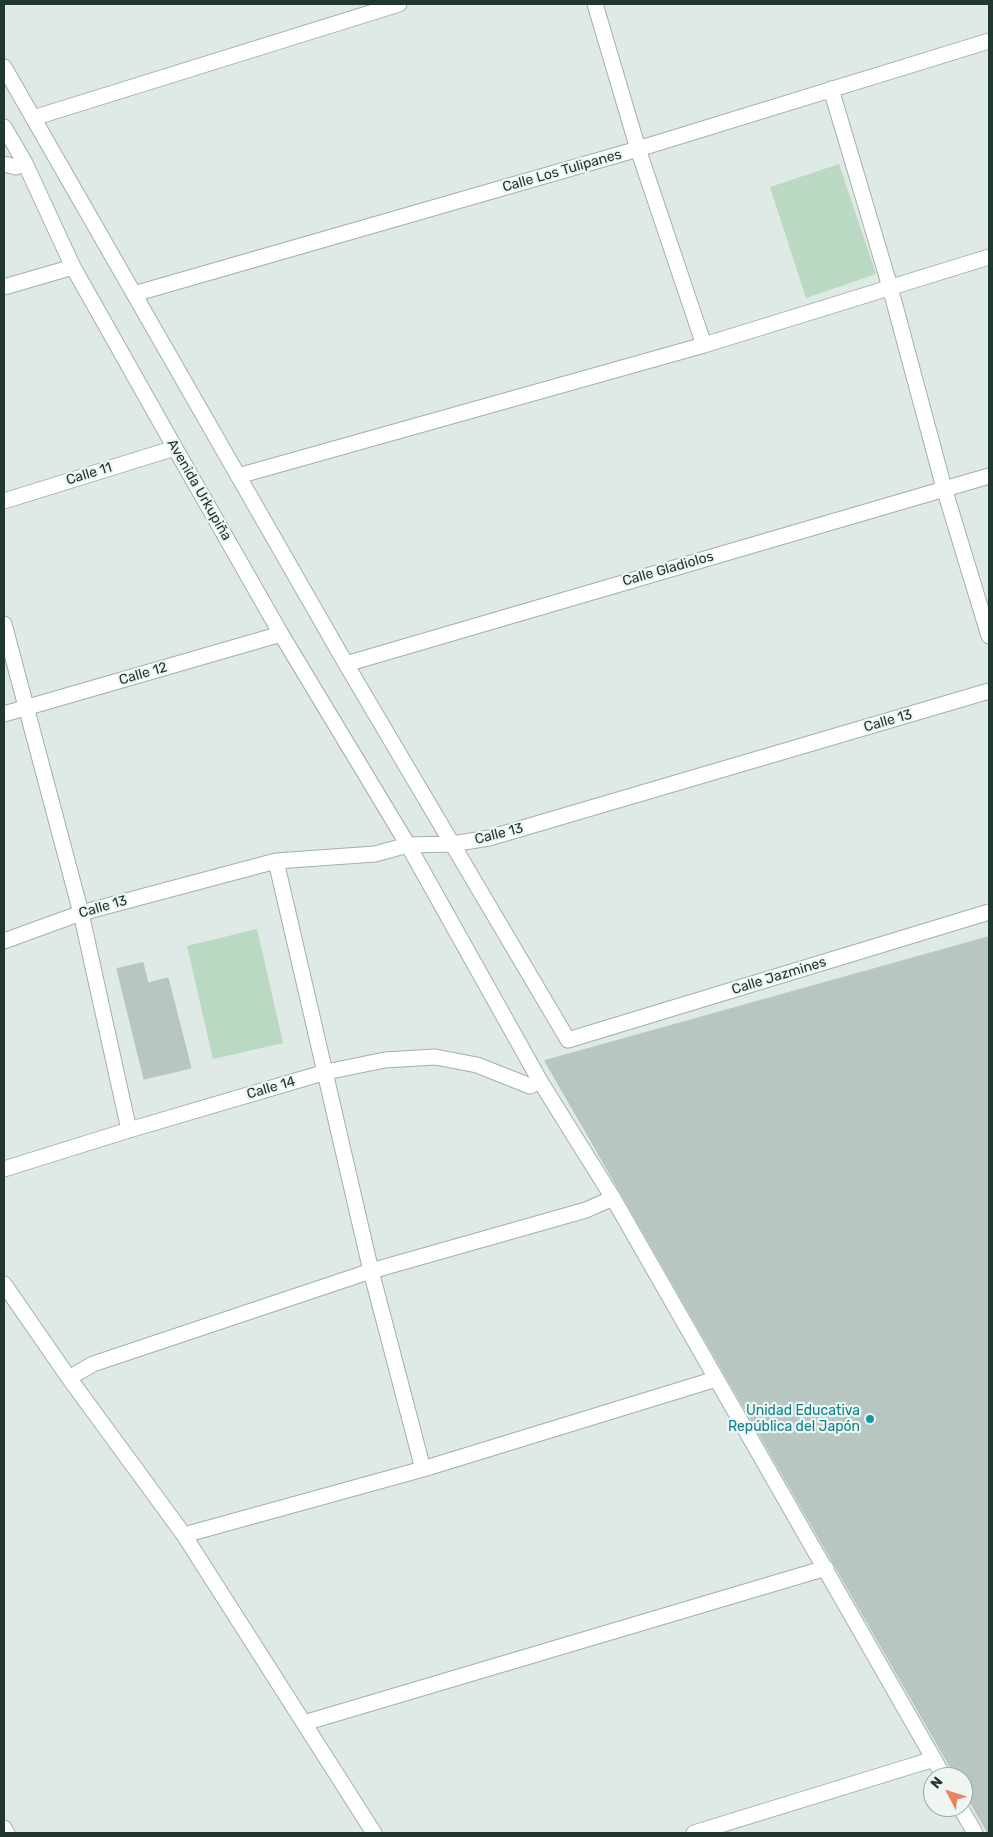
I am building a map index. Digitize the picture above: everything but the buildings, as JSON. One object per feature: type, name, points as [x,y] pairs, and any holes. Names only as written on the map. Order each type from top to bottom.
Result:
[{"type":"street","points":[[33,118],[399,4]]},
{"type":"street","points":[[595,4],[638,149],[704,345]]},
{"type":"street","name":"Calle Los Tulipanes","points":[[134,294],[638,149],[989,41]]},
{"type":"street","points":[[4,67],[346,664],[452,844]]},
{"type":"street","points":[[831,89],[890,287],[944,488],[989,636]]},
{"type":"street","name":"Avenida Urkupiña","points":[[4,127],[25,163],[73,267],[175,448],[281,634],[408,845],[540,1081],[613,1198],[938,1767]]},
{"type":"street","points":[[4,164],[16,167],[25,163]]},
{"type":"street","points":[[238,476],[704,345],[989,257]]},
{"type":"street","points":[[4,287],[73,267]]},
{"type":"street","name":"Calle 11","points":[[4,500],[175,448]]},
{"type":"street","name":"Calle Gladiolos","points":[[346,664],[989,476]]},
{"type":"street","points":[[4,624],[81,913],[129,1130]]},
{"type":"street","name":"Calle 12","points":[[4,714],[281,634]]},
{"type":"street","name":"Calle 13","points":[[4,941],[81,913],[276,860],[375,854],[408,845],[452,844],[489,838],[989,691]]},
{"type":"street","name":"Calle Jazmines","points":[[452,844],[568,1040],[989,912]]},
{"type":"street","points":[[276,860],[371,1271],[423,1469]]},
{"type":"street","name":"Calle 14","points":[[4,1169],[326,1072],[385,1060],[435,1057],[478,1066],[521,1084],[530,1086],[540,1081]]},
{"type":"street","points":[[69,1378],[92,1364],[371,1271],[586,1210],[613,1198]]},
{"type":"street","points":[[4,1284],[69,1378],[184,1535],[374,1833]]},
{"type":"street","points":[[184,1535],[423,1469],[716,1379]]},
{"type":"street","points":[[304,1723],[826,1568]]},
{"type":"street","points":[[694,1833],[934,1759]]},
{"type":"street","points":[[966,1817],[975,1833]]},
{"type":"street","points":[[4,1828],[8,1833]]},
{"type":"green space","points":[[839,164],[876,274],[806,298],[770,187]]},
{"type":"green space","points":[[257,929],[283,1043],[213,1059],[187,946]]},
{"type":"place","name":"Unidad Educativa República del Japón","points":[[870,1419]]}]
